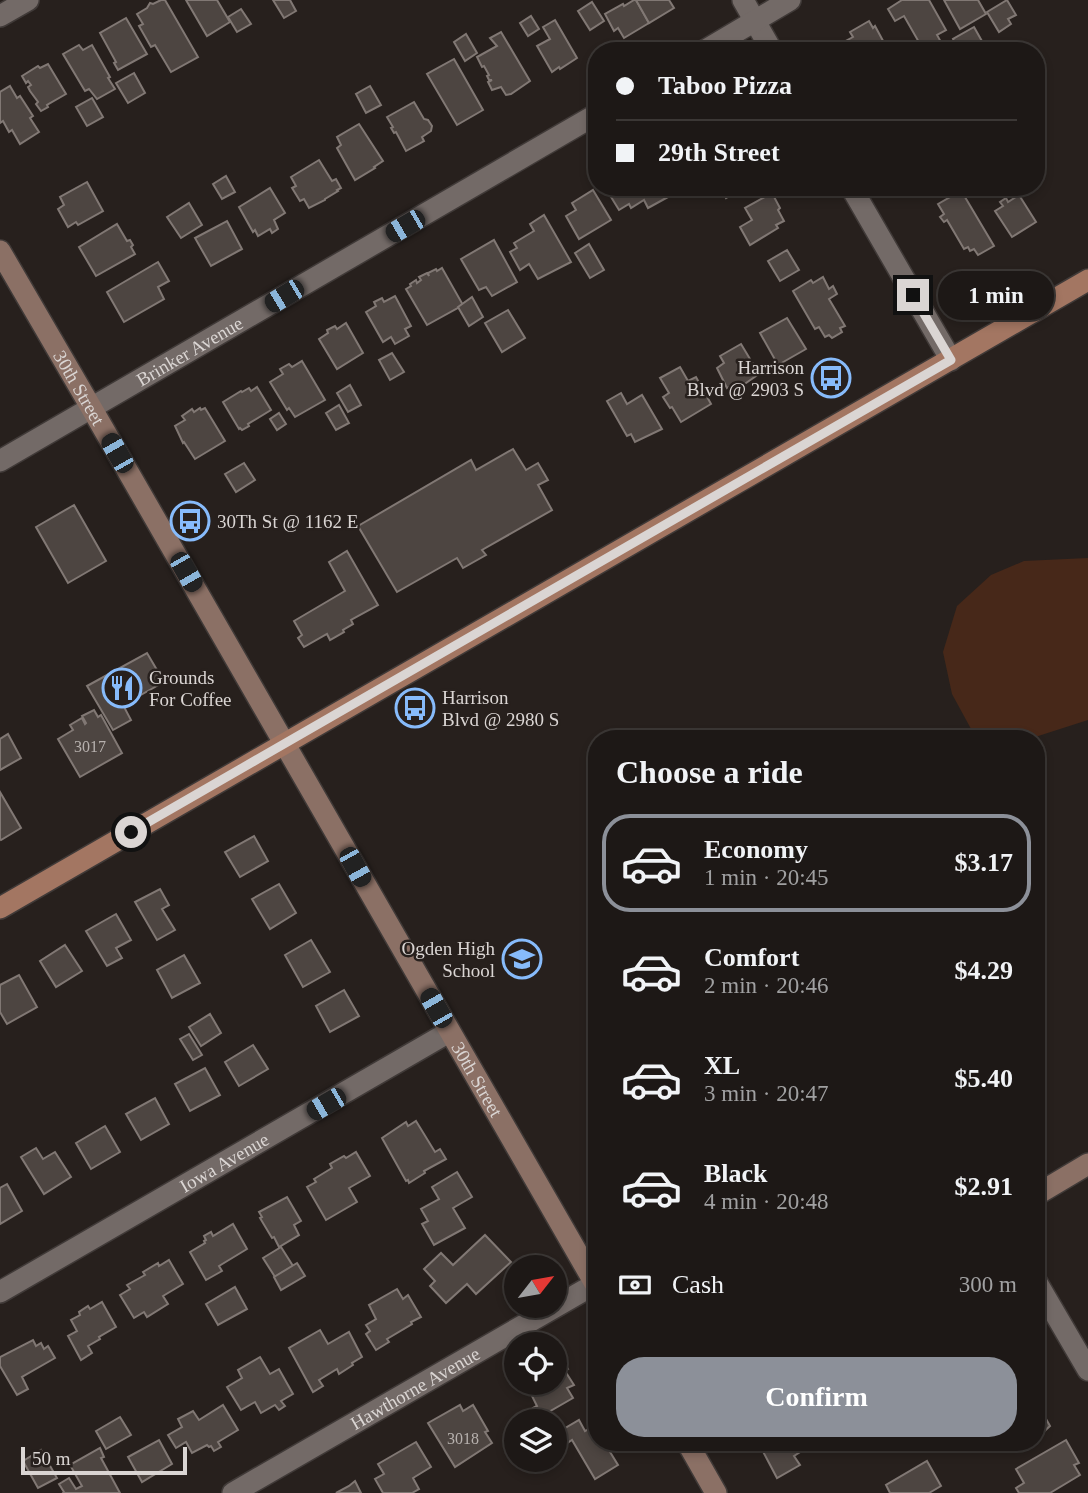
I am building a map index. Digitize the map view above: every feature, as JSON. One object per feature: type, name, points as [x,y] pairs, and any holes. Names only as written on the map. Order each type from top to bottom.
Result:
[{"type":"main road","points":[[0,908],[1088,280]]},
{"type":"street","points":[[0,16],[27,0]]},
{"type":"street","points":[[743,0],[767,42]]},
{"type":"street","points":[[720,42],[790,0]]},
{"type":"street","name":"Brinker Avenue","points":[[0,461],[588,119]]},
{"type":"street","points":[[856,196],[951,360]]},
{"type":"street","name":"30th Street","points":[[0,251],[588,1272]]},
{"type":"street","name":"Iowa Avenue","points":[[0,1292],[449,1032]]},
{"type":"street","points":[[1045,1190],[1088,1164]]},
{"type":"street","name":"Hawthorne Avenue","points":[[233,1493],[588,1291]]},
{"type":"street","points":[[1045,1296],[1088,1370]]},
{"type":"street","points":[[692,1451],[716,1493]]},
{"type":"shaded area","points":[[1088,558],[1088,720],[1045,734],[1045,730],[972,730],[952,694],[943,652],[957,606],[991,575],[1024,561]]},
{"type":"building","points":[[165,0],[198,57],[171,72],[155,45],[151,47],[139,26],[143,24],[137,14],[150,3]]},
{"type":"building","points":[[186,0],[217,0],[230,22],[207,36]]},
{"type":"building","points":[[273,0],[290,0],[296,11],[284,18]]},
{"type":"building","points":[[634,0],[649,23],[624,38],[618,28],[614,31],[605,14]]},
{"type":"building","points":[[636,0],[669,0],[674,8],[649,23]]},
{"type":"building","points":[[902,0],[929,0],[946,30],[937,35],[941,42],[919,42],[904,16],[895,21],[888,9]]},
{"type":"building","points":[[944,0],[978,0],[986,14],[960,29]]},
{"type":"building","points":[[1007,0],[1016,15],[1008,19],[1011,24],[999,32],[987,12]]},
{"type":"building","points":[[592,2],[604,21],[590,30],[578,11]]},
{"type":"building","points":[[241,9],[251,24],[237,32],[228,17]]},
{"type":"building","points":[[531,16],[539,29],[528,36],[520,23]]},
{"type":"building","points":[[126,18],[147,54],[118,70],[100,33]]},
{"type":"building","points":[[555,20],[577,58],[552,72],[537,46],[550,39],[543,27]]},
{"type":"building","points":[[869,21],[884,42],[844,42],[853,37],[850,32]]},
{"type":"building","points":[[974,27],[982,42],[954,42],[953,39]]},
{"type":"building","points":[[501,32],[530,81],[506,95],[501,87],[492,90],[488,82],[492,80],[489,80],[489,75],[477,57],[497,46],[490,38]]},
{"type":"building","points":[[466,34],[477,53],[465,61],[454,42]]},
{"type":"building","points":[[79,45],[83,50],[92,45],[115,89],[97,99],[89,89],[85,91],[63,54]]},
{"type":"building","points":[[454,59],[483,110],[457,125],[427,74]]},
{"type":"building","points":[[48,64],[66,94],[41,111],[28,87],[31,85],[28,81],[26,83],[22,76],[38,66],[40,68]]},
{"type":"building","points":[[134,73],[145,93],[128,103],[116,83]]},
{"type":"building","points":[[10,86],[33,116],[30,118],[39,132],[20,144],[12,130],[9,132],[3,121],[0,123],[0,92]]},
{"type":"building","points":[[370,86],[381,105],[366,113],[356,94]]},
{"type":"building","points":[[92,98],[103,117],[87,126],[76,107]]},
{"type":"building","points":[[414,102],[424,119],[432,126],[431,131],[422,137],[424,141],[406,151],[387,117]]},
{"type":"building","points":[[359,124],[383,161],[355,180],[337,148],[341,145],[337,137]]},
{"type":"building","points":[[319,160],[332,181],[336,179],[341,188],[309,208],[304,199],[300,201],[292,188],[296,186],[291,177]]},
{"type":"building","points":[[226,176],[235,192],[222,199],[213,184]]},
{"type":"building","points":[[87,182],[103,211],[78,225],[76,222],[68,227],[58,209],[64,205],[60,197]]},
{"type":"building","points":[[270,188],[285,213],[274,220],[278,229],[272,233],[270,229],[258,236],[239,207]]},
{"type":"building","points":[[588,193],[588,196],[597,196],[611,220],[579,239],[566,216],[576,210],[572,203]]},
{"type":"building","points":[[610,196],[668,197],[648,208],[644,200],[631,208],[629,204],[619,210]]},
{"type":"building","points":[[767,196],[774,196],[784,221],[776,225],[778,228],[750,245],[740,227],[752,220],[745,208]]},
{"type":"building","points":[[964,196],[994,246],[978,255],[974,249],[964,249],[947,220],[944,222],[940,217],[944,214],[938,204],[950,197]]},
{"type":"building","points":[[1020,196],[1036,222],[1012,237],[995,211],[1003,206],[1000,202],[1006,198],[1008,202]]},
{"type":"building","points":[[189,203],[202,225],[181,238],[167,217]]},
{"type":"building","points":[[544,215],[571,262],[538,279],[529,264],[520,270],[510,252],[517,248],[514,243],[534,231],[530,224]]},
{"type":"building","points":[[227,221],[242,249],[211,266],[195,238]]},
{"type":"building","points":[[117,224],[127,241],[130,240],[133,245],[131,247],[135,254],[96,276],[79,247]]},
{"type":"building","points":[[494,240],[517,282],[492,296],[486,287],[479,290],[461,259]]},
{"type":"building","points":[[589,244],[604,270],[590,278],[575,253]]},
{"type":"building","points":[[787,250],[799,270],[780,281],[768,261]]},
{"type":"building","points":[[158,262],[169,281],[158,287],[164,299],[124,322],[107,292]]},
{"type":"building","points":[[442,268],[463,305],[427,325],[406,289],[416,280],[417,283],[421,280],[419,277],[427,273],[429,276],[428,273]]},
{"type":"building","points":[[823,277],[829,289],[833,286],[837,294],[829,299],[845,326],[840,328],[842,332],[832,338],[829,335],[825,337],[819,327],[815,329],[793,291],[811,280],[813,283]]},
{"type":"building","points":[[395,296],[411,326],[405,329],[409,336],[395,344],[391,337],[383,342],[366,312],[376,306],[374,302],[382,298],[384,302]]},
{"type":"building","points":[[472,297],[483,317],[469,326],[458,307]]},
{"type":"building","points":[[508,310],[525,338],[502,352],[485,323]]},
{"type":"building","points":[[787,318],[806,349],[778,365],[760,333]]},
{"type":"building","points":[[346,323],[363,353],[337,369],[319,339],[328,333],[327,330],[335,326],[337,329]]},
{"type":"building","points":[[741,344],[759,374],[743,385],[742,383],[738,386],[736,383],[727,388],[717,368],[724,363],[720,356]]},
{"type":"building","points":[[392,353],[404,372],[390,380],[379,360]]},
{"type":"building","points":[[302,361],[325,400],[295,417],[289,408],[287,410],[270,382],[283,374],[280,369],[289,364],[292,367]]},
{"type":"building","points":[[680,367],[688,381],[696,377],[711,404],[681,422],[663,397],[669,393],[660,378]]},
{"type":"building","points":[[350,385],[361,405],[348,412],[337,393]]},
{"type":"building","points":[[257,387],[271,410],[248,424],[249,426],[239,429],[223,402],[241,391],[249,388],[251,391]]},
{"type":"building","points":[[621,393],[627,404],[642,395],[662,429],[635,442],[631,434],[627,436],[607,401]]},
{"type":"building","points":[[339,405],[349,423],[336,430],[326,413]]},
{"type":"building","points":[[205,408],[225,441],[195,459],[175,426],[185,420],[182,416],[192,409],[194,412]]},
{"type":"building","points":[[279,413],[286,424],[277,430],[270,419]]},
{"type":"building","points":[[513,449],[526,470],[538,463],[548,480],[538,485],[552,510],[482,550],[486,555],[463,568],[457,558],[397,592],[358,526],[471,460],[476,470]]},
{"type":"building","points":[[244,463],[255,480],[236,492],[225,474]]},
{"type":"building","points":[[74,505],[106,561],[68,583],[36,527]]},
{"type":"building","points":[[347,551],[378,605],[351,620],[353,624],[330,640],[327,634],[304,647],[298,638],[302,635],[294,621],[345,591],[329,562]]},
{"type":"building","points":[[147,653],[164,682],[123,705],[131,720],[113,730],[87,686]]},
{"type":"building","points":[[94,710],[98,717],[101,715],[122,753],[80,777],[58,739],[73,730],[70,725],[82,718],[85,724],[82,716]]},
{"type":"building","points":[[8,734],[21,758],[0,770],[0,739]]},
{"type":"building","points":[[0,792],[21,828],[1,840],[0,839]]},
{"type":"building","points":[[254,836],[268,861],[240,877],[225,852]]},
{"type":"building","points":[[279,884],[296,913],[270,929],[252,899]]},
{"type":"building","points":[[160,889],[169,905],[162,909],[175,930],[157,940],[135,902]]},
{"type":"building","points":[[116,914],[131,940],[116,948],[122,958],[107,966],[86,931]]},
{"type":"building","points":[[311,940],[330,972],[303,987],[285,955]]},
{"type":"building","points":[[65,945],[82,971],[56,987],[40,961]]},
{"type":"building","points":[[184,955],[200,983],[172,998],[157,970]]},
{"type":"building","points":[[19,975],[37,1007],[7,1024],[0,1012],[0,985]]},
{"type":"building","points":[[344,990],[359,1016],[330,1032],[316,1006]]},
{"type":"building","points":[[210,1014],[221,1033],[201,1046],[189,1027]]},
{"type":"building","points":[[189,1034],[202,1055],[193,1060],[180,1039]]},
{"type":"building","points":[[253,1045],[268,1069],[239,1086],[225,1062]]},
{"type":"building","points":[[205,1068],[220,1095],[190,1111],[175,1084]]},
{"type":"building","points":[[155,1098],[169,1124],[141,1140],[126,1114]]},
{"type":"building","points":[[416,1121],[435,1152],[440,1149],[446,1159],[409,1183],[382,1138],[406,1122],[408,1126]]},
{"type":"building","points":[[105,1126],[120,1152],[91,1169],[76,1143]]},
{"type":"building","points":[[36,1148],[43,1159],[55,1152],[71,1177],[44,1194],[21,1157]]},
{"type":"building","points":[[356,1152],[370,1176],[349,1188],[357,1202],[326,1220],[307,1187],[316,1182],[314,1179],[332,1168],[330,1164]]},
{"type":"building","points":[[457,1172],[472,1197],[453,1208],[465,1228],[434,1245],[422,1224],[428,1221],[421,1209],[439,1199],[432,1187]]},
{"type":"building","points":[[7,1184],[22,1211],[0,1224],[0,1188]]},
{"type":"building","points":[[287,1197],[301,1221],[294,1225],[299,1235],[279,1247],[260,1218],[262,1217],[259,1212]]},
{"type":"building","points":[[233,1224],[247,1249],[219,1266],[222,1271],[206,1280],[190,1252],[205,1243],[204,1236],[211,1232],[213,1236]]},
{"type":"building","points":[[485,1235],[504,1255],[504,1268],[476,1294],[467,1284],[446,1303],[430,1286],[435,1281],[424,1269],[441,1253],[453,1265]]},
{"type":"building","points":[[281,1247],[293,1266],[275,1277],[263,1258]]},
{"type":"building","points":[[169,1260],[183,1284],[163,1296],[168,1304],[147,1317],[144,1312],[134,1318],[120,1295],[130,1289],[127,1285],[145,1275],[143,1272]]},
{"type":"building","points":[[297,1263],[305,1276],[281,1290],[274,1277]]},
{"type":"building","points":[[235,1287],[247,1309],[218,1325],[206,1304]]},
{"type":"building","points":[[397,1289],[403,1299],[408,1295],[421,1317],[387,1339],[389,1342],[376,1350],[366,1334],[370,1331],[366,1325],[376,1319],[369,1305]]},
{"type":"building","points":[[102,1302],[116,1327],[88,1346],[92,1353],[81,1360],[68,1336],[77,1331],[71,1320],[88,1306],[90,1309]]},
{"type":"building","points":[[320,1330],[328,1344],[349,1332],[362,1357],[339,1374],[337,1369],[319,1380],[323,1386],[313,1392],[289,1348]]},
{"type":"building","points":[[33,1340],[36,1346],[41,1343],[44,1349],[48,1346],[55,1358],[22,1377],[28,1389],[17,1395],[0,1366],[0,1357]]},
{"type":"building","points":[[260,1357],[270,1374],[279,1369],[293,1394],[281,1401],[285,1406],[279,1410],[275,1405],[261,1413],[255,1402],[241,1410],[227,1387],[242,1378],[238,1370]]},
{"type":"building","points":[[567,1374],[574,1385],[567,1388]]},
{"type":"building","points":[[567,1388],[573,1398],[554,1409],[534,1409],[537,1406],[532,1395],[567,1395]]},
{"type":"building","points":[[223,1405],[238,1430],[218,1442],[221,1447],[214,1451],[207,1445],[192,1453],[186,1442],[176,1448],[168,1435],[182,1427],[178,1419],[193,1411],[199,1420]]},
{"type":"building","points":[[460,1405],[463,1411],[473,1405],[492,1443],[455,1467],[428,1423]]},
{"type":"building","points":[[120,1417],[131,1435],[106,1449],[96,1431]]},
{"type":"building","points":[[1045,1417],[1050,1426],[1045,1430]]},
{"type":"building","points":[[579,1420],[585,1431],[588,1429],[588,1451],[609,1451],[618,1465],[595,1479],[572,1440],[567,1443],[567,1427]]},
{"type":"building","points":[[159,1440],[172,1464],[142,1482],[128,1457]]},
{"type":"building","points":[[1066,1440],[1079,1463],[1074,1465],[1080,1475],[1050,1493],[1019,1493],[1016,1488],[1024,1483],[1016,1469]]},
{"type":"building","points":[[416,1442],[431,1467],[413,1478],[419,1489],[412,1493],[383,1493],[375,1479],[384,1474],[378,1464]]},
{"type":"building","points":[[100,1448],[104,1457],[101,1458],[120,1493],[63,1493],[59,1484],[69,1478],[76,1489],[82,1486],[70,1465]]},
{"type":"building","points":[[41,1450],[57,1478],[38,1488],[23,1461]]},
{"type":"building","points":[[763,1451],[802,1451],[794,1456],[800,1465],[777,1478]]},
{"type":"building","points":[[927,1461],[941,1486],[929,1493],[890,1493],[886,1485]]},
{"type":"building","points":[[355,1481],[361,1493],[336,1493],[349,1486]]},
{"type":"place","name":"Harrison Blvd @ 2903 S","points":[[831,378]]},
{"type":"place","name":"30Th St @ 1162 E","points":[[190,521]]},
{"type":"place","name":"Grounds For Coffee","points":[[122,688]]},
{"type":"place","name":"Harrison Blvd @ 2980 S","points":[[415,708]]},
{"type":"place","name":"Ogden High School","points":[[522,959]]},
{"type":"route","points":[[131,832],[951,360],[913,295]]}]
